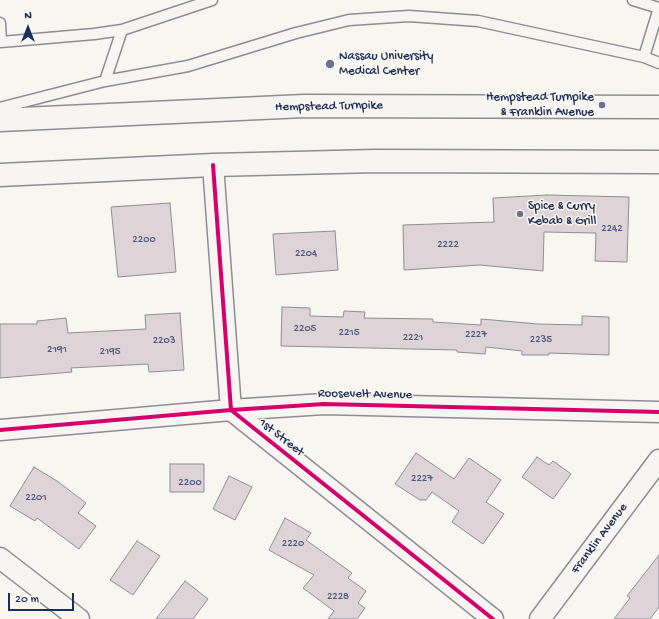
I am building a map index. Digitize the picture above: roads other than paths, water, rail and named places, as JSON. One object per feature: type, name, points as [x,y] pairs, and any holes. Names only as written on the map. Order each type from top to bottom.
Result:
[{"type":"main road","name":"Hempstead Turnpike","points":[[0,120],[304,106],[659,107]]},
{"type":"main road","points":[[0,175],[214,165],[376,161],[659,162]]},
{"type":"street","points":[[214,165],[231,410]]},
{"type":"street","name":"Roosevelt Avenue","points":[[0,430],[231,410],[324,404],[659,412]]},
{"type":"street","name":"1st Street","points":[[231,410],[493,619]]},
{"type":"street","name":"Franklin Avenue","points":[[540,619],[659,460]]},
{"type":"street","points":[[0,558],[79,619]]},
{"type":"lane","points":[[0,23],[1,42],[122,30],[212,0]]},
{"type":"lane","points":[[633,0],[659,8],[644,57]]},
{"type":"lane","points":[[0,108],[105,81],[188,66],[296,33],[349,20],[409,16],[478,21],[644,57],[659,62]]},
{"type":"lane","points":[[105,81],[122,30]]},
{"type":"place","name":"Nassau University Medical Center","points":[[330,64]]},
{"type":"place","name":"Hempstead Turnpike & Franklin Avenue","points":[[602,105]]},
{"type":"place","name":"Spice & Curry Kebab & Grill","points":[[520,214]]}]
